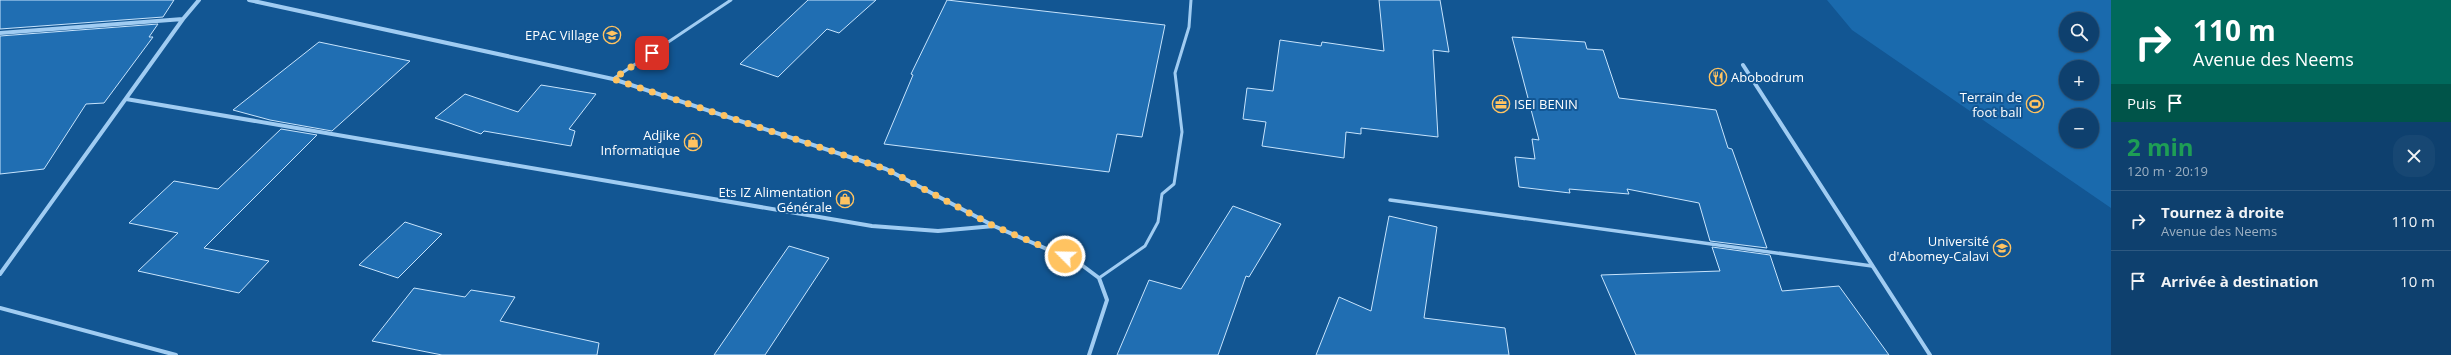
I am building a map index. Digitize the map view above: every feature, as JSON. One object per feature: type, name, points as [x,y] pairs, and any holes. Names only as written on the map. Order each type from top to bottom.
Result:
[{"type":"street","points":[[0,274],[183,19],[199,0]]},
{"type":"street","points":[[249,0],[613,79],[886,169],[994,226],[1079,263],[1099,278],[1107,300],[1089,355]]},
{"type":"street","points":[[0,33],[183,19]]},
{"type":"street","points":[[1743,65],[1930,355]]},
{"type":"street","points":[[126,99],[872,226],[938,231],[994,226]]},
{"type":"street","points":[[1390,200],[1872,266]]},
{"type":"street","points":[[0,308],[176,355]]},
{"type":"lane","points":[[613,79],[731,0]]},
{"type":"lane","points":[[1099,278],[1145,246],[1158,222],[1162,194],[1174,184],[1182,132],[1175,73],[1189,27],[1191,0]]},
{"type":"shaded area","name":"Terrain de foot ball","points":[[1827,0],[2111,0],[2111,208],[1852,30]]},
{"type":"building","points":[[0,0],[174,0],[163,17],[0,29]]},
{"type":"building","points":[[808,0],[876,0],[839,33],[827,29],[778,77],[740,64]]},
{"type":"building","points":[[947,0],[1165,25],[1142,137],[1117,134],[1109,172],[884,144],[913,75],[911,74]]},
{"type":"building","points":[[1379,0],[1440,0],[1449,52],[1433,50],[1438,137],[1361,128],[1361,134],[1346,132],[1344,158],[1262,146],[1266,122],[1243,119],[1247,88],[1273,91],[1280,40],[1321,46],[1322,42],[1384,51]]},
{"type":"building","points":[[158,24],[149,37],[153,37],[104,103],[86,104],[44,169],[0,174],[0,36]]},
{"type":"building","points":[[1512,37],[1585,42],[1587,49],[1603,50],[1619,98],[1716,110],[1728,148],[1732,149],[1767,248],[1710,241],[1699,203],[1627,189],[1629,194],[1569,189],[1570,193],[1519,187],[1515,157],[1535,159],[1532,139],[1539,140]]},
{"type":"building","points":[[319,42],[410,61],[332,131],[270,120],[233,110]]},
{"type":"building","points":[[541,85],[596,94],[569,129],[575,131],[571,146],[484,131],[481,134],[435,118],[465,94],[518,112]]},
{"type":"building","points":[[281,129],[317,135],[204,248],[269,261],[239,293],[138,271],[178,233],[129,223],[174,181],[218,189]]},
{"type":"building","points":[[1233,206],[1281,224],[1249,277],[1246,276],[1218,355],[1117,355],[1149,280],[1181,289]]},
{"type":"building","points":[[1389,216],[1437,227],[1424,318],[1505,328],[1509,355],[1316,355],[1339,297],[1371,311]]},
{"type":"building","points":[[405,222],[442,234],[398,278],[359,265]]},
{"type":"building","points":[[789,246],[829,258],[765,355],[714,355]]},
{"type":"building","points":[[1712,247],[1770,255],[1782,291],[1839,286],[1889,355],[1636,355],[1601,275],[1720,271]]},
{"type":"building","points":[[414,288],[465,297],[471,290],[515,297],[500,321],[599,343],[597,355],[442,355],[372,341]]},
{"type":"place","name":"EPAC Village","points":[[612,35]]},
{"type":"place","name":"Abobodrum","points":[[1718,77]]},
{"type":"place","name":"ISEI BENIN","points":[[1501,104]]},
{"type":"place","name":"Terrain de foot ball","points":[[2035,104]]},
{"type":"place","name":"Adjike Informatique","points":[[693,142]]},
{"type":"place","name":"Ets IZ Alimentation Générale","points":[[845,199]]},
{"type":"place","name":"Université d'Abomey-Calavi","points":[[2002,248]]},
{"type":"route","points":[[652,53],[613,79],[886,169],[955,204],[994,226],[1065,256]]}]
